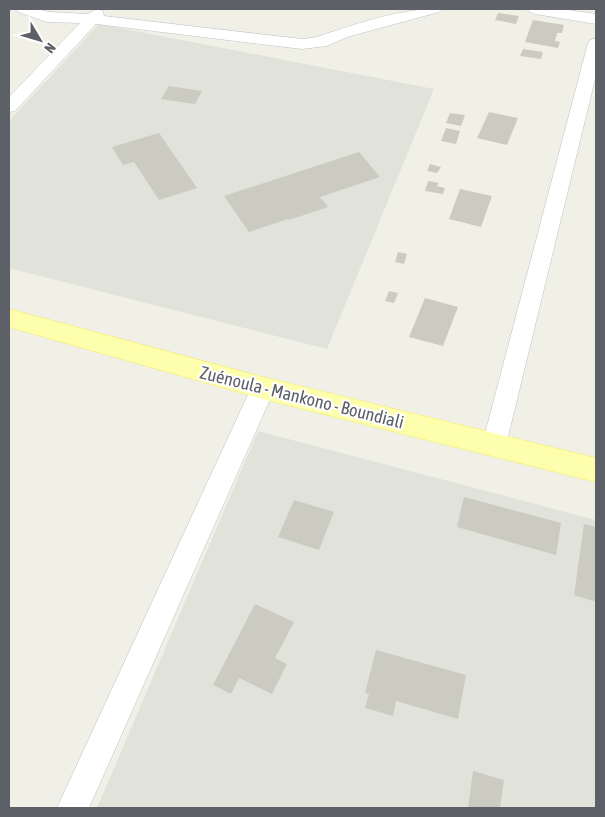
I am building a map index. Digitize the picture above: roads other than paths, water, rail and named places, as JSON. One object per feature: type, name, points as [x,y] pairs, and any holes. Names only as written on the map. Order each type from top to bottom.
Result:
[{"type":"main road","name":"Zuénoula - Mankono - Boundiali","points":[[9,318],[263,388],[596,470]]},
{"type":"street","points":[[23,9],[47,17],[96,14],[302,44],[321,43],[341,34],[434,9]]},
{"type":"street","points":[[535,9],[596,19]]},
{"type":"street","points":[[9,107],[96,14]]},
{"type":"street","points":[[494,445],[588,112],[596,43]]},
{"type":"street","points":[[73,808],[263,388]]}]
